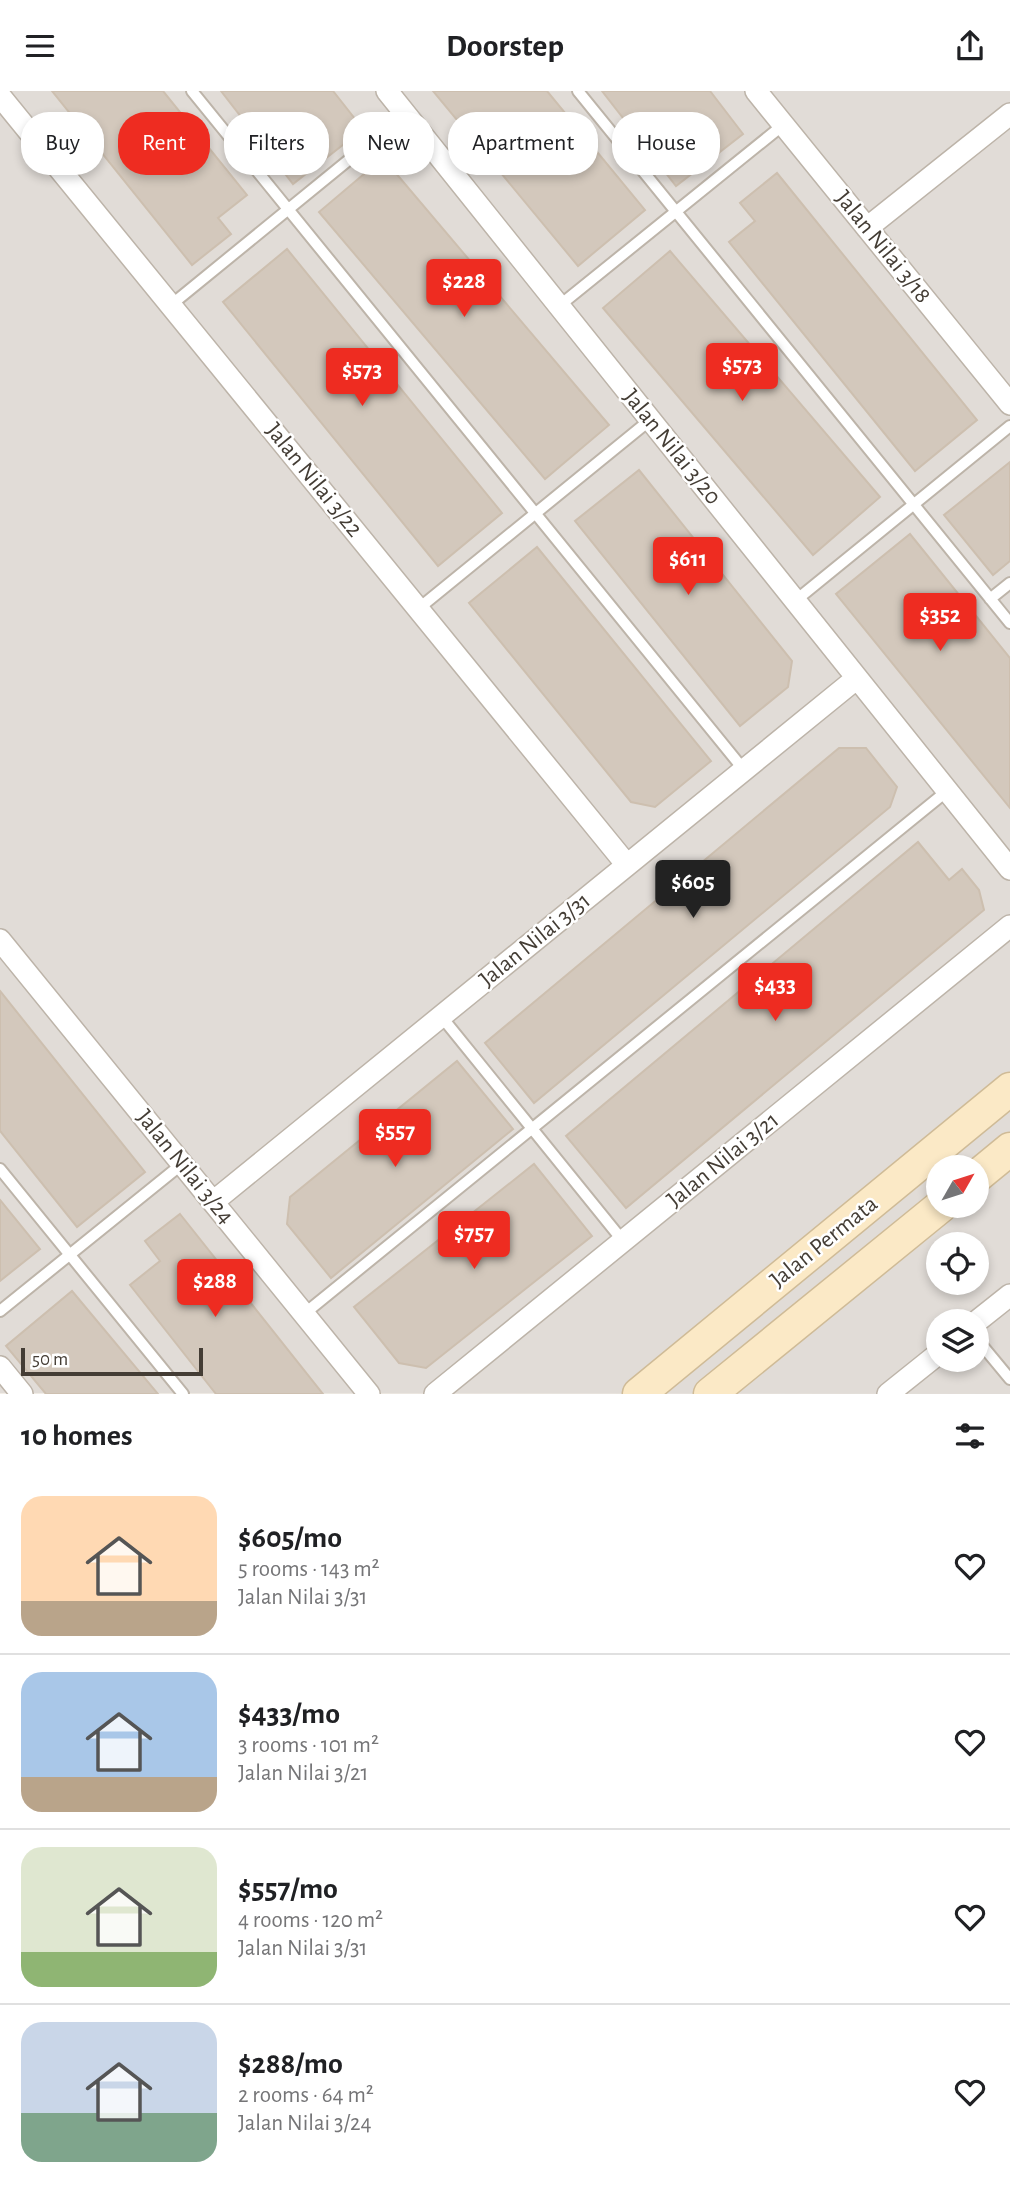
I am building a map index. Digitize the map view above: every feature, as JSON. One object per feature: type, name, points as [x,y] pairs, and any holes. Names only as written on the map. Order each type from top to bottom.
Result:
[{"type":"main road","name":"Jalan Permata","points":[[639,1394],[1010,1089]]},
{"type":"main road","points":[[989,1166],[1010,1149]]},
{"type":"main road","name":"Jalan Permata","points":[[710,1394],[926,1218]]},
{"type":"street","name":"Jalan Nilai 3/20","points":[[387,91],[403,112]]},
{"type":"street","name":"Jalan Nilai 3/18","points":[[756,91],[1010,404]]},
{"type":"street","name":"Jalan Nilai 3/22","points":[[0,96],[627,865]]},
{"type":"street","points":[[867,228],[1010,114]]},
{"type":"street","name":"Jalan Nilai 3/20","points":[[434,150],[1010,869]]},
{"type":"street","name":"Jalan Nilai 3/31","points":[[213,1202],[857,678]]},
{"type":"street","name":"Jalan Nilai 3/21","points":[[435,1394],[1010,926]]},
{"type":"street","name":"Jalan Nilai 3/24","points":[[0,940],[369,1394]]},
{"type":"street","points":[[989,1312],[1010,1295]]},
{"type":"street","points":[[888,1394],[926,1364]]},
{"type":"street","points":[[0,1367],[22,1394]]},
{"type":"lane","points":[[192,91],[744,770]]},
{"type":"lane","points":[[578,91],[1010,623]]},
{"type":"lane","points":[[559,306],[783,125]]},
{"type":"lane","points":[[170,305],[343,164]]},
{"type":"lane","points":[[418,609],[650,420]]},
{"type":"lane","points":[[795,601],[1010,426]]},
{"type":"lane","points":[[990,599],[1010,583]]},
{"type":"lane","points":[[304,1314],[947,791]]},
{"type":"lane","points":[[441,1016],[623,1241]]},
{"type":"lane","points":[[0,1311],[182,1164]]},
{"type":"lane","points":[[0,1169],[183,1394]]},
{"type":"lane","points":[[989,1354],[1010,1379]]},
{"type":"shaded area","points":[[0,91],[1010,91],[1010,1394],[0,1393]]},
{"type":"building","points":[[52,91],[163,91],[180,112],[118,112],[118,173],[104,156],[104,112],[69,112]]},
{"type":"building","points":[[221,91],[333,91],[350,112],[343,112],[343,145],[329,156],[329,112],[237,112]]},
{"type":"building","points":[[433,91],[547,91],[564,112],[450,112]]},
{"type":"building","points":[[602,91],[710,91],[743,134],[720,152],[720,112],[618,112]]},
{"type":"building","points":[[210,149],[224,167],[224,175],[231,175],[247,195],[218,218],[231,234],[192,265],[120,175],[210,175]]},
{"type":"building","points":[[598,153],[612,170],[612,175],[616,175],[645,210],[578,266],[503,175],[598,175]]},
{"type":"building","points":[[777,173],[977,420],[915,471],[729,242],[755,221],[740,203]]},
{"type":"building","points":[[286,175],[304,175],[293,184]]},
{"type":"building","points":[[363,175],[397,175],[609,425],[545,479],[319,212]]},
{"type":"building","points":[[667,175],[690,175],[676,186]]},
{"type":"building","points":[[287,249],[502,513],[438,566],[223,302]]},
{"type":"building","points":[[670,251],[880,497],[813,555],[603,308]]},
{"type":"building","points":[[1010,462],[1010,561],[993,575],[944,515]]},
{"type":"building","points":[[639,470],[792,661],[788,687],[740,726],[575,521]]},
{"type":"building","points":[[910,534],[1010,658],[1010,808],[836,594]]},
{"type":"building","points":[[537,547],[711,761],[655,807],[631,802],[469,603]]},
{"type":"building","points":[[839,748],[866,748],[897,787],[890,807],[534,1103],[485,1043]]},
{"type":"building","points":[[918,842],[949,880],[962,869],[979,890],[984,910],[626,1208],[566,1136]]},
{"type":"building","points":[[0,991],[145,1172],[77,1227],[0,1131]]},
{"type":"building","points":[[457,1061],[513,1129],[331,1278],[287,1224],[290,1197]]},
{"type":"building","points":[[534,1164],[592,1236],[426,1368],[399,1363],[354,1307]]},
{"type":"building","points":[[0,1200],[40,1249],[0,1281]]},
{"type":"building","points":[[180,1214],[323,1394],[216,1394],[130,1285],[160,1261],[145,1241]]},
{"type":"building","points":[[72,1291],[158,1394],[46,1394],[6,1346]]}]
